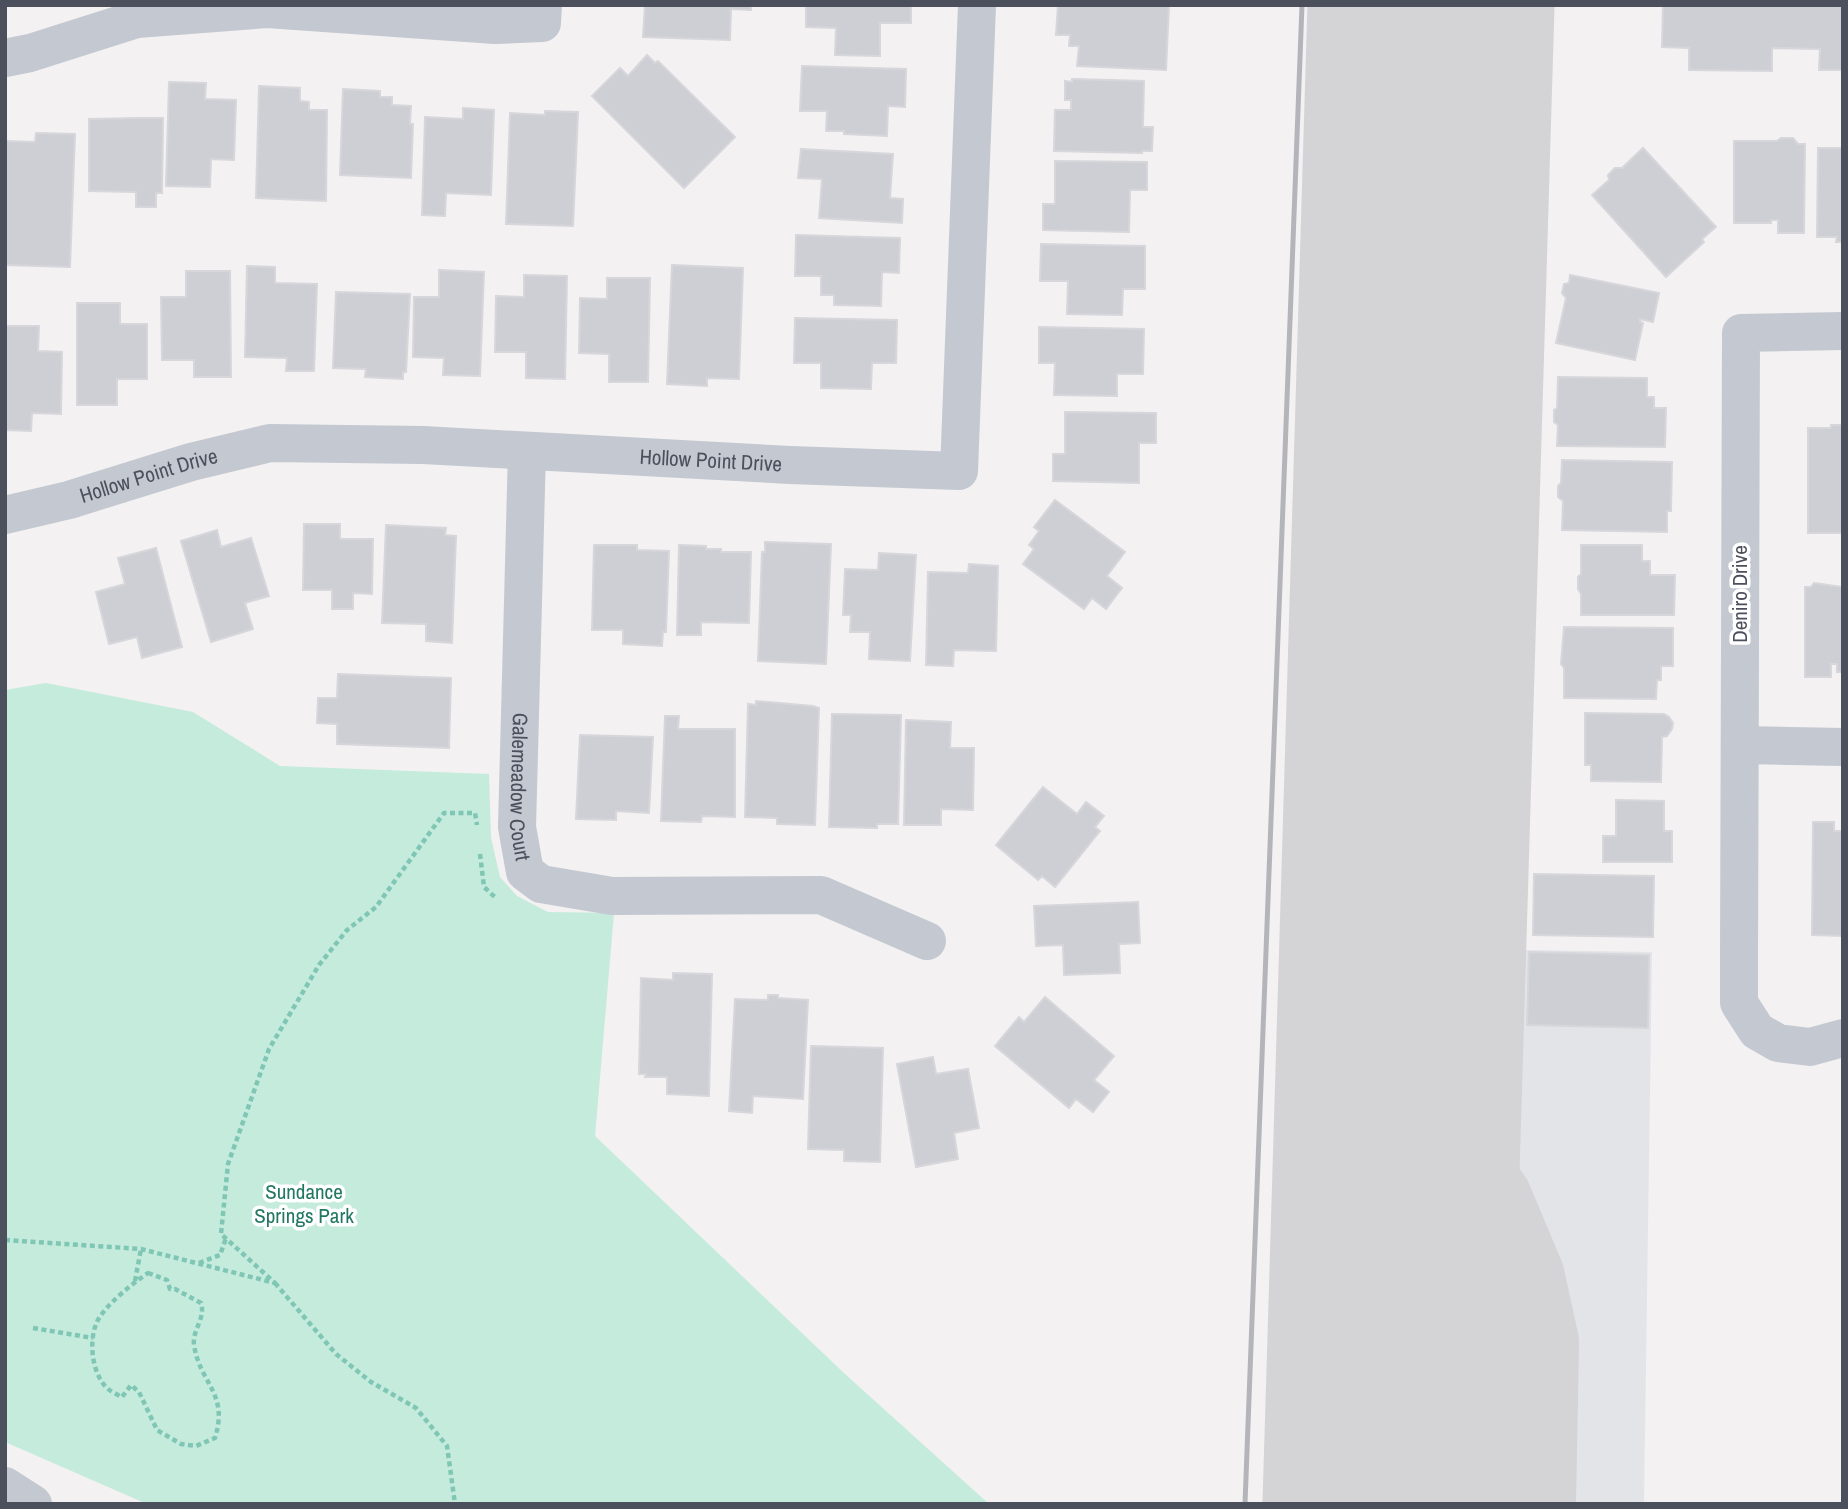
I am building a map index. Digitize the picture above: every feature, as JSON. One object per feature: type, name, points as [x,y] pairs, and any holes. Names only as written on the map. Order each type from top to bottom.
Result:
[{"type":"street","points":[[5,58],[30,53],[136,12],[267,9],[495,24],[542,23],[543,5]]},
{"type":"street","name":"Hollow Point Drive","points":[[5,515],[69,500],[191,462],[270,443],[423,445],[790,465],[959,471],[978,5]]},
{"type":"street","name":"Deniro Drive","points":[[1843,331],[1741,333],[1739,957],[1739,1003],[1757,1031],[1778,1043],[1810,1047],[1843,1038]]},
{"type":"street","name":"Galemeadow Court","points":[[527,451],[517,827],[525,872],[541,884],[612,896],[821,895],[928,941]]},
{"type":"street","points":[[1740,745],[1843,747]]},
{"type":"street","points":[[5,1486],[33,1504]]},
{"type":"path","points":[[455,1504],[447,1446],[416,1408],[371,1382],[335,1354],[275,1283],[222,1234],[228,1164],[269,1049],[318,965],[347,930],[376,907],[444,813],[475,813],[477,826]]},
{"type":"path","points":[[480,852],[484,887],[501,903]]},
{"type":"path","points":[[197,1264],[220,1255],[226,1238]]},
{"type":"path","points":[[5,1240],[141,1249],[275,1283]]},
{"type":"path","points":[[135,1281],[141,1249]]},
{"type":"path","points":[[148,1273],[158,1276],[167,1280],[170,1289],[201,1303],[204,1311],[193,1335],[196,1359],[219,1403],[220,1422],[215,1438],[196,1446],[181,1444],[157,1430],[139,1392],[131,1385],[122,1397],[108,1389],[100,1378],[94,1366],[93,1338],[96,1323],[135,1281],[148,1273]]},
{"type":"path","points":[[33,1328],[93,1338]]},
{"type":"shaded area","points":[[1352,5],[1526,5],[1517,950],[1652,952],[1644,1504],[1307,1504]]},
{"type":"green space","name":"Sundance Springs Park","points":[[46,683],[193,712],[280,766],[489,774],[491,838],[500,877],[517,896],[548,912],[614,913],[595,1136],[845,1374],[989,1504],[147,1504],[5,1442],[5,690]]},
{"type":"building","points":[[645,5],[751,5],[751,10],[731,9],[730,40],[643,37]]},
{"type":"building","points":[[806,5],[911,5],[911,23],[880,23],[880,56],[835,55],[836,28],[806,27]]},
{"type":"building","points":[[1058,5],[1169,5],[1166,70],[1077,66],[1079,46],[1069,46],[1070,35],[1056,35]]},
{"type":"building","points":[[1663,5],[1843,5],[1843,70],[1819,70],[1820,49],[1772,48],[1772,71],[1689,70],[1689,48],[1662,47]]},
{"type":"building","points":[[647,55],[655,63],[658,61],[735,137],[684,188],[592,96],[620,68],[628,76]]},
{"type":"building","points":[[802,66],[906,69],[905,107],[888,106],[887,136],[826,131],[827,111],[800,111]]},
{"type":"building","points":[[1072,79],[1144,81],[1143,127],[1153,127],[1152,151],[1054,151],[1055,110],[1071,110],[1071,100],[1065,100],[1065,81],[1072,82]]},
{"type":"building","points":[[169,82],[206,83],[205,99],[236,100],[234,160],[211,159],[210,187],[166,186]]},
{"type":"building","points":[[259,86],[300,88],[300,101],[309,102],[309,110],[327,110],[326,201],[256,198]]},
{"type":"building","points":[[343,89],[380,91],[380,97],[392,97],[392,105],[411,106],[411,178],[340,175]]},
{"type":"building","points":[[463,108],[494,110],[491,195],[446,193],[445,216],[422,215],[425,117],[463,119]]},
{"type":"building","points":[[545,111],[578,112],[573,226],[506,224],[510,113],[545,115]]},
{"type":"building","points":[[163,118],[162,193],[156,193],[156,207],[136,207],[136,192],[89,191],[89,119]]},
{"type":"building","points":[[36,133],[75,134],[70,267],[5,265],[5,141],[35,142]]},
{"type":"building","points":[[1781,138],[1793,138],[1798,144],[1805,144],[1804,233],[1778,233],[1778,220],[1771,220],[1771,223],[1734,223],[1734,141],[1777,141]]},
{"type":"building","points":[[1643,148],[1716,227],[1702,239],[1704,242],[1666,277],[1592,195],[1609,180],[1608,175],[1615,168],[1622,168]]},
{"type":"building","points":[[1818,148],[1843,148],[1843,242],[1836,242],[1837,237],[1817,237]]},
{"type":"building","points":[[801,149],[893,154],[890,198],[903,199],[902,223],[819,218],[822,179],[798,178]]},
{"type":"building","points":[[1055,161],[1147,162],[1147,190],[1130,190],[1129,232],[1043,230],[1043,204],[1055,204]]},
{"type":"building","points":[[796,235],[900,238],[899,273],[882,272],[881,306],[834,305],[834,295],[821,295],[821,276],[795,276]]},
{"type":"building","points":[[1041,244],[1145,246],[1145,289],[1123,289],[1122,315],[1067,314],[1068,281],[1040,281]]},
{"type":"building","points":[[672,265],[743,268],[739,379],[707,378],[707,386],[667,384]]},
{"type":"building","points":[[247,266],[275,267],[275,283],[317,284],[314,371],[286,371],[287,358],[245,357]]},
{"type":"building","points":[[439,270],[484,272],[480,376],[443,375],[444,358],[413,357],[414,297],[439,297]]},
{"type":"building","points":[[186,271],[230,271],[231,377],[194,377],[194,360],[162,360],[161,297],[186,297]]},
{"type":"building","points":[[524,275],[567,276],[565,379],[526,378],[526,352],[495,352],[496,296],[524,297]]},
{"type":"building","points":[[1570,275],[1659,293],[1653,322],[1640,319],[1643,323],[1635,360],[1556,343],[1566,298],[1562,293],[1564,284],[1569,283]]},
{"type":"building","points":[[607,278],[650,278],[648,382],[609,382],[609,354],[579,353],[580,298],[607,299]]},
{"type":"building","points":[[336,292],[410,294],[406,372],[403,372],[403,379],[365,377],[366,369],[333,368]]},
{"type":"building","points":[[77,303],[120,303],[120,324],[147,324],[147,379],[117,379],[117,405],[77,405]]},
{"type":"building","points":[[795,318],[897,320],[896,363],[872,363],[871,389],[821,388],[821,363],[794,363]]},
{"type":"building","points":[[5,326],[39,326],[38,351],[62,352],[61,414],[32,413],[31,431],[5,430]]},
{"type":"building","points":[[1039,327],[1144,329],[1143,374],[1117,374],[1117,396],[1054,395],[1055,363],[1039,363]]},
{"type":"building","points":[[1558,377],[1647,378],[1647,397],[1654,397],[1654,408],[1666,408],[1665,447],[1557,446],[1558,425],[1554,422],[1554,410],[1557,408]]},
{"type":"building","points":[[1065,412],[1156,413],[1156,443],[1139,443],[1139,483],[1053,481],[1053,454],[1065,454]]},
{"type":"building","points":[[1831,425],[1843,425],[1843,533],[1808,533],[1808,428],[1831,428]]},
{"type":"building","points":[[1562,460],[1672,462],[1671,511],[1667,511],[1667,532],[1562,530],[1563,501],[1558,497],[1558,486],[1561,483]]},
{"type":"building","points":[[1055,500],[1125,552],[1107,576],[1122,588],[1106,609],[1092,598],[1084,609],[1023,564],[1034,549],[1029,545],[1039,531],[1034,527]]},
{"type":"building","points":[[304,524],[340,524],[340,539],[373,539],[372,594],[353,593],[353,609],[332,609],[332,590],[303,590]]},
{"type":"building","points":[[386,525],[446,528],[445,535],[456,536],[452,643],[426,641],[426,624],[382,623]]},
{"type":"building","points":[[217,530],[221,547],[251,538],[269,596],[245,603],[253,629],[211,642],[181,541]]},
{"type":"building","points":[[765,542],[831,544],[826,664],[758,661],[762,552],[765,552]]},
{"type":"building","points":[[594,545],[637,545],[637,550],[669,551],[666,632],[663,632],[662,646],[623,644],[623,630],[592,630]]},
{"type":"building","points":[[679,545],[706,546],[706,549],[721,549],[721,552],[751,552],[749,623],[701,622],[701,635],[677,635]]},
{"type":"building","points":[[1581,545],[1642,545],[1642,561],[1650,561],[1650,575],[1675,575],[1674,615],[1581,615],[1578,577],[1581,574]]},
{"type":"building","points":[[156,548],[182,647],[142,658],[137,637],[109,644],[96,592],[125,584],[118,558]]},
{"type":"building","points":[[879,553],[916,555],[910,661],[869,659],[870,632],[850,632],[851,615],[843,615],[845,569],[878,570]]},
{"type":"building","points":[[969,564],[998,566],[996,651],[954,650],[953,666],[926,665],[928,572],[968,573]]},
{"type":"building","points":[[1814,583],[1843,587],[1843,672],[1837,672],[1837,664],[1831,664],[1831,677],[1805,677],[1805,587],[1811,587]]},
{"type":"building","points":[[1564,627],[1673,628],[1673,666],[1661,666],[1656,699],[1564,698],[1564,668],[1561,664]]},
{"type":"building","points":[[338,674],[451,678],[449,748],[337,744],[337,724],[317,723],[318,698],[337,698]]},
{"type":"building","points":[[756,701],[819,708],[815,825],[777,824],[777,818],[745,817],[748,704],[756,705]]},
{"type":"building","points":[[1585,713],[1664,714],[1669,717],[1673,723],[1667,736],[1662,737],[1661,782],[1591,781],[1591,765],[1585,765]]},
{"type":"building","points":[[832,714],[901,715],[898,824],[877,824],[877,828],[829,827]]},
{"type":"building","points":[[665,716],[679,716],[678,729],[735,729],[735,817],[702,816],[701,822],[661,821]]},
{"type":"building","points":[[906,720],[951,722],[950,748],[974,748],[973,810],[941,809],[941,825],[904,825]]},
{"type":"building","points":[[580,735],[653,737],[649,813],[616,811],[616,820],[576,819]]},
{"type":"building","points":[[1043,787],[1077,814],[1086,802],[1104,816],[1095,827],[1100,831],[1055,887],[1042,876],[1038,880],[996,845]]},
{"type":"building","points":[[1616,800],[1664,801],[1664,831],[1672,831],[1672,862],[1603,862],[1603,836],[1616,836]]},
{"type":"building","points":[[1813,822],[1834,822],[1834,831],[1843,831],[1843,936],[1812,935]]},
{"type":"building","points":[[1534,874],[1654,876],[1653,937],[1533,935]]},
{"type":"building","points":[[1138,902],[1140,943],[1119,944],[1120,973],[1064,975],[1063,945],[1036,946],[1034,906]]},
{"type":"building","points":[[1529,952],[1649,955],[1648,1028],[1527,1025]]},
{"type":"building","points":[[673,973],[712,974],[709,1096],[667,1094],[667,1077],[645,1077],[646,1074],[639,1074],[641,978],[673,980]]},
{"type":"building","points":[[768,995],[808,1000],[803,1099],[753,1096],[752,1113],[729,1111],[735,999],[768,1000]]},
{"type":"building","points":[[1045,997],[1114,1056],[1094,1080],[1109,1092],[1093,1112],[1076,1099],[1069,1108],[995,1046],[1019,1017],[1024,1022]]},
{"type":"building","points":[[811,1046],[883,1048],[880,1162],[844,1161],[844,1150],[808,1149]]},
{"type":"building","points":[[933,1057],[936,1074],[968,1069],[979,1128],[954,1133],[958,1159],[916,1167],[897,1064]]},
{"type":"taxiway","points":[[1398,1124],[1446,1154],[1484,1203],[1516,1279],[1530,1343],[1527,1504]]},
{"type":"runway","points":[[1386,1504],[1431,5]]},
{"type":"railway","points":[[1245,1504],[1302,5]]}]
